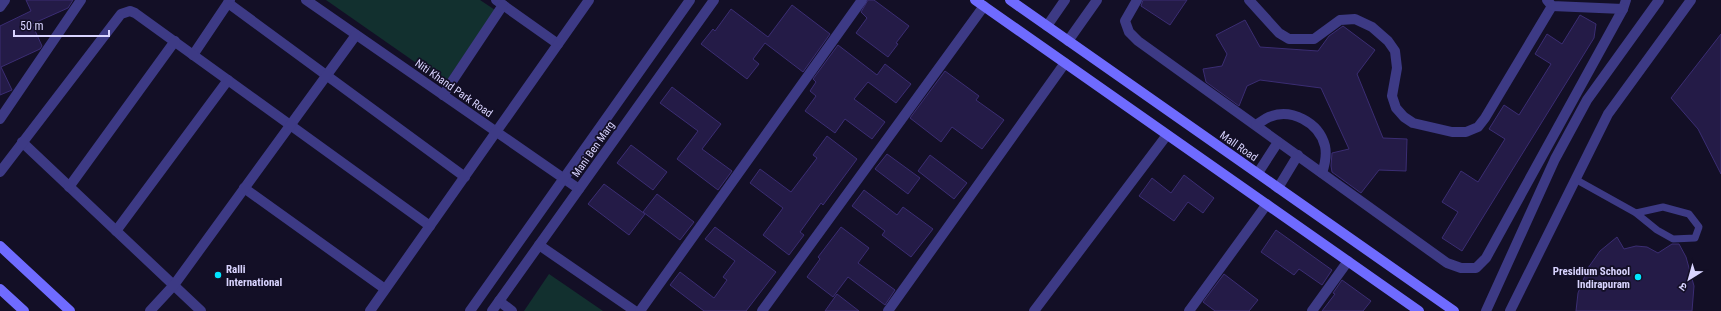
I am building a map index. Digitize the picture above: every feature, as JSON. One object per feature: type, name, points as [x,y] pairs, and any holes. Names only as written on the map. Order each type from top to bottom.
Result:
[{"type":"street","points":[[0,7],[6,0]]},
{"type":"street","points":[[0,119],[81,0]]},
{"type":"street","name":"Niti Khand Park Road","points":[[306,0],[496,132],[589,0]]},
{"type":"street","name":"Mani Ben Marg","points":[[470,311],[690,0]]},
{"type":"street","name":"Mani Ben Marg","points":[[492,311],[714,0]]},
{"type":"street","points":[[640,311],[862,0]]},
{"type":"street","name":"Mall Road","points":[[1010,0],[1454,311]]},
{"type":"street","points":[[1047,26],[1065,0]]},
{"type":"street","points":[[1068,41],[1097,0]]},
{"type":"street","points":[[1137,0],[1125,22],[1129,32],[1138,41],[1448,263],[1461,268],[1476,268],[1486,258],[1624,5],[1550,3],[1485,118],[1478,127],[1466,132],[1452,132],[1413,123],[1404,117],[1396,108],[1392,96],[1397,68],[1396,51],[1388,41],[1372,27],[1355,19],[1340,20],[1314,39],[1289,39],[1279,33],[1249,0]]},
{"type":"street","points":[[1486,311],[1555,160],[1586,100],[1659,0]]},
{"type":"street","points":[[1510,311],[1608,114],[1691,0]]},
{"type":"street","points":[[193,54],[229,1],[326,75],[465,177]]},
{"type":"street","points":[[443,95],[500,3],[558,44]]},
{"type":"street","points":[[762,311],[980,3],[1419,311]]},
{"type":"street","points":[[0,172],[121,14],[130,11],[175,41],[430,226]]},
{"type":"street","points":[[150,311],[174,285],[356,34]]},
{"type":"street","points":[[69,187],[175,41]]},
{"type":"street","points":[[888,311],[1065,63]]},
{"type":"street","points":[[116,231],[228,80]]},
{"type":"street","points":[[1256,125],[1268,117],[1282,114],[1296,116],[1309,122],[1319,132],[1325,145],[1326,159],[1322,173]]},
{"type":"street","points":[[370,311],[496,132],[579,189]]},
{"type":"street","points":[[1034,311],[1167,135]]},
{"type":"street","points":[[22,142],[201,311]]},
{"type":"street","points":[[1258,173],[1278,142]]},
{"type":"street","points":[[1278,188],[1298,156]]},
{"type":"street","points":[[244,188],[385,289]]},
{"type":"street","points":[[1189,311],[1267,204]]},
{"type":"street","points":[[539,245],[635,311]]},
{"type":"street","points":[[0,246],[70,311]]},
{"type":"street","points":[[1312,311],[1348,261]]},
{"type":"street","points":[[0,289],[24,311]]},
{"type":"street","points":[[499,301],[512,311]]},
{"type":"lane","points":[[1575,178],[1636,213],[1657,230],[1674,239],[1695,238],[1699,227],[1689,214],[1663,207],[1636,213]]},
{"type":"green space","points":[[326,0],[480,0],[495,10],[445,83]]},
{"type":"green space","points":[[549,274],[603,311],[524,311]]},
{"type":"building","points":[[26,0],[73,0],[68,8],[32,24],[42,46],[40,49],[1,67],[12,90],[0,95],[0,26],[31,11]]},
{"type":"building","points":[[868,0],[874,0],[909,26],[896,43],[898,44],[888,57],[856,33],[867,18],[861,12]]},
{"type":"building","points":[[1143,0],[1187,0],[1170,25],[1141,6]]},
{"type":"building","points":[[792,5],[830,34],[803,72],[765,43],[753,59],[759,64],[747,79],[701,44],[713,29],[715,31],[731,9],[768,37]]},
{"type":"building","points":[[1580,15],[1596,24],[1594,38],[1462,251],[1442,238],[1458,212],[1442,202],[1461,171],[1478,182],[1505,139],[1489,129],[1504,105],[1519,115],[1551,64],[1535,54],[1547,34],[1562,44]]},
{"type":"building","points":[[1245,20],[1260,47],[1318,51],[1329,36],[1343,26],[1375,50],[1357,74],[1383,138],[1407,139],[1406,171],[1379,170],[1361,193],[1332,172],[1332,153],[1349,149],[1321,88],[1260,80],[1247,86],[1239,106],[1206,82],[1203,69],[1222,66],[1227,54],[1216,35]]},
{"type":"building","points":[[1721,34],[1721,174],[1698,129],[1671,98]]},
{"type":"building","points":[[838,45],[877,75],[885,64],[911,84],[896,103],[868,82],[854,99],[885,122],[872,139],[845,119],[835,133],[805,111],[816,96],[810,91],[816,82],[813,79]]},
{"type":"building","points":[[945,71],[979,96],[976,100],[1004,120],[982,149],[952,127],[941,142],[910,118]]},
{"type":"building","points":[[672,87],[721,124],[702,149],[732,171],[718,190],[677,159],[698,131],[660,103]]},
{"type":"building","points":[[827,136],[857,159],[823,205],[821,203],[800,232],[804,235],[789,255],[763,235],[783,208],[750,183],[760,169],[791,192],[817,158],[813,155]]},
{"type":"building","points":[[631,145],[667,172],[653,190],[617,163]]},
{"type":"building","points":[[887,154],[920,178],[908,194],[875,169]]},
{"type":"building","points":[[930,155],[967,183],[954,199],[918,171]]},
{"type":"building","points":[[1184,175],[1214,198],[1203,213],[1188,202],[1174,221],[1139,196],[1152,178],[1171,193]]},
{"type":"building","points":[[604,184],[645,214],[629,235],[588,204]]},
{"type":"building","points":[[864,190],[897,215],[903,207],[933,229],[911,257],[882,235],[885,231],[852,206]]},
{"type":"building","points":[[657,194],[694,222],[680,240],[643,212]]},
{"type":"building","points":[[715,227],[776,272],[746,311],[704,311],[670,285],[680,272],[714,298],[727,280],[723,277],[735,261],[705,239]]},
{"type":"building","points":[[841,227],[869,248],[858,263],[895,290],[885,305],[848,277],[833,297],[807,277],[820,259],[818,257]]},
{"type":"building","points":[[1276,230],[1332,270],[1322,285],[1299,269],[1294,275],[1261,252]]},
{"type":"building","name":"Presidium School Indirapuram","points":[[1617,237],[1624,249],[1636,246],[1647,247],[1658,253],[1672,244],[1679,244],[1686,257],[1694,286],[1692,311],[1576,311],[1578,293],[1588,268],[1600,251]]},
{"type":"building","points":[[1224,274],[1258,300],[1249,311],[1215,311],[1203,302]]},
{"type":"building","points":[[1342,280],[1371,301],[1363,311],[1322,311],[1335,294],[1333,293]]},
{"type":"building","points":[[837,294],[859,311],[825,311]]},
{"type":"place","name":"Ralli International","points":[[218,275]]},
{"type":"place","name":"Presidium School Indirapuram","points":[[1638,277]]}]
